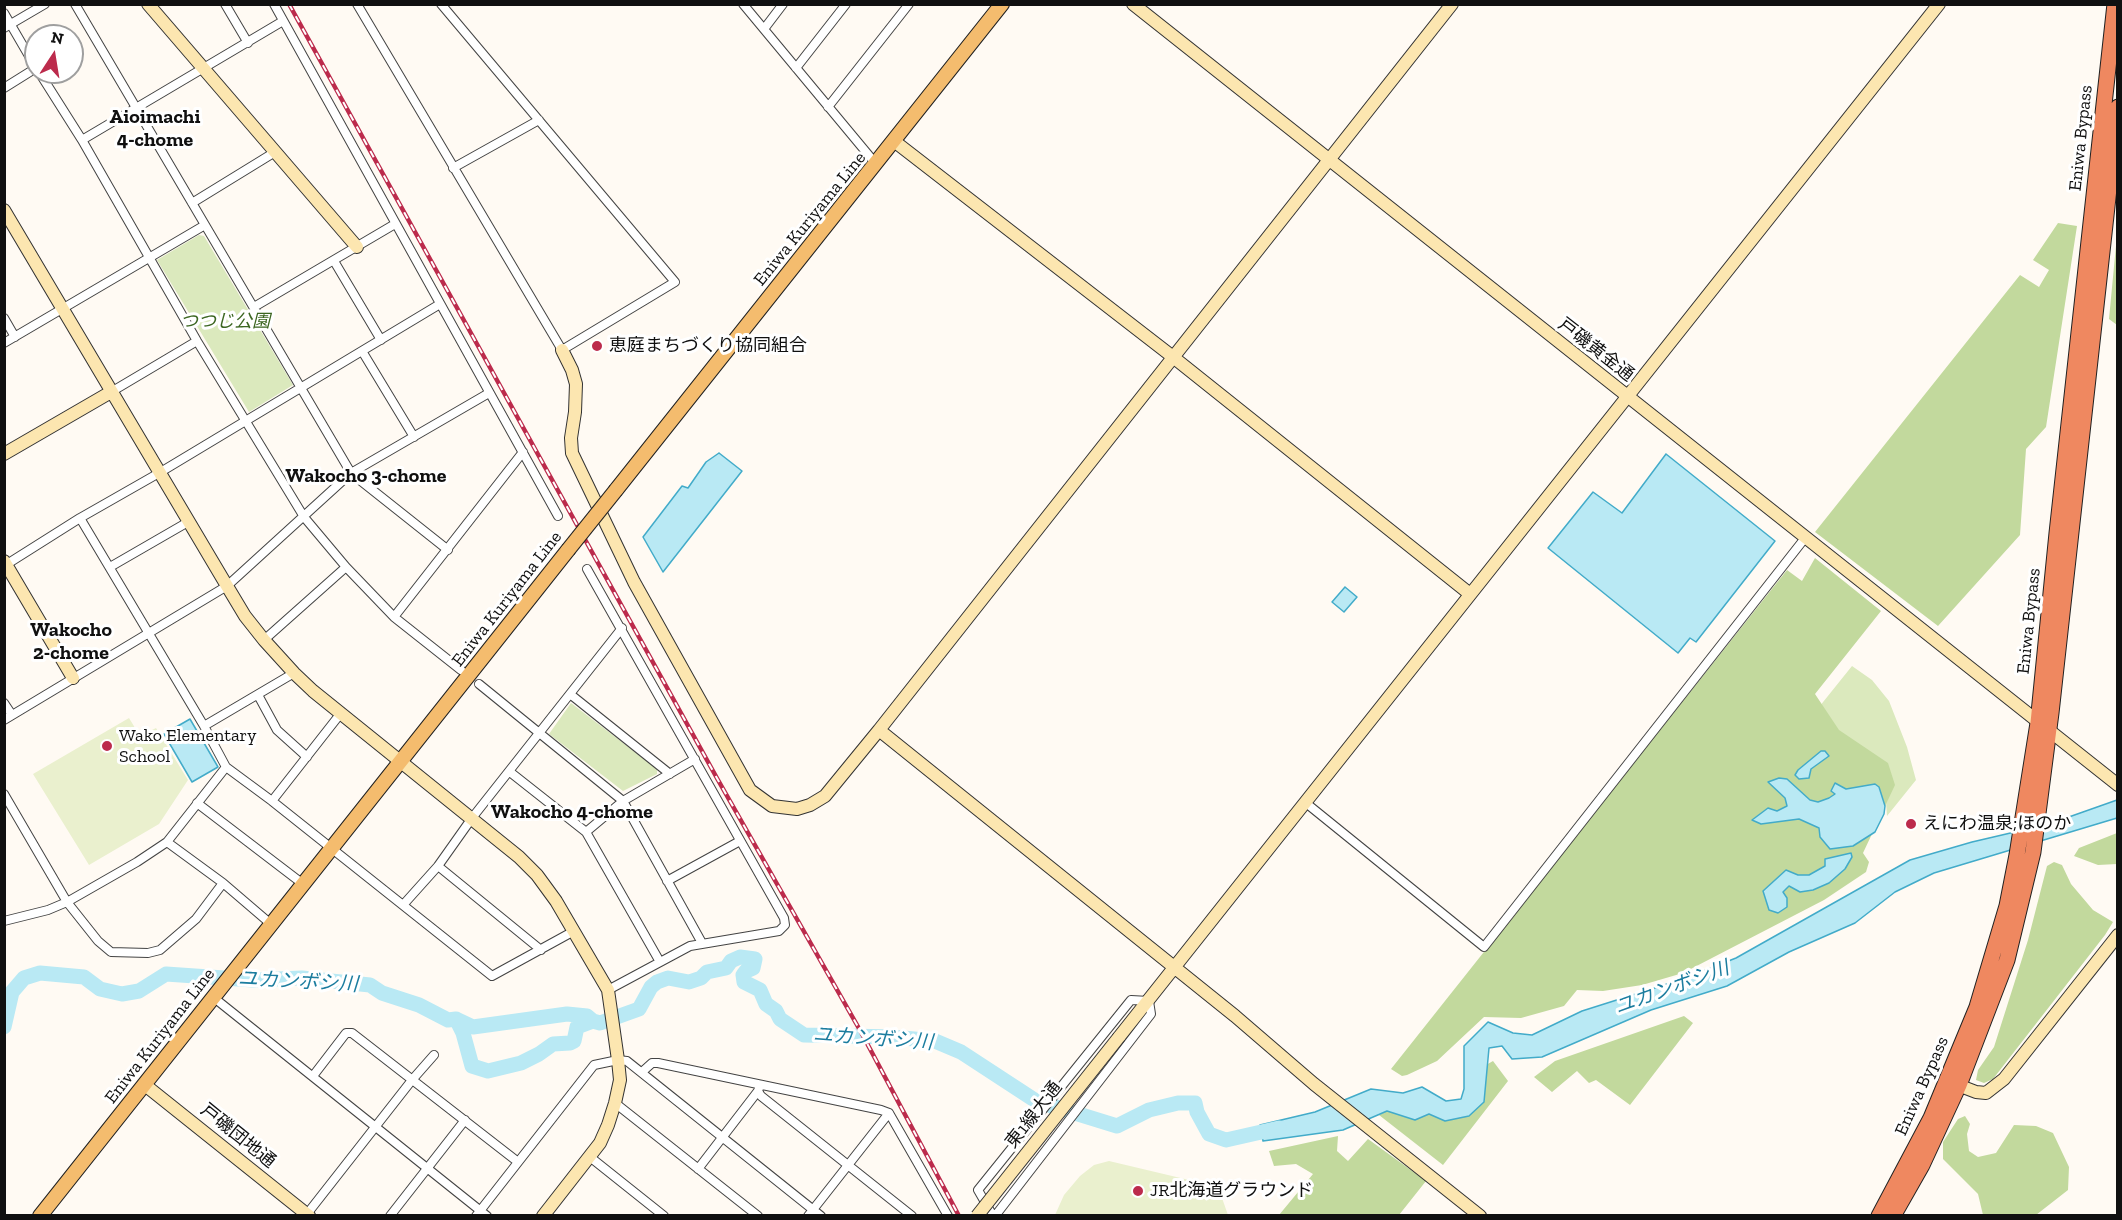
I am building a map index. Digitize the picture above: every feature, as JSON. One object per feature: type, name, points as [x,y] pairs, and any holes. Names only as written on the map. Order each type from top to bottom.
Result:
[{"type":"highway","name":"Eniwa Bypass","points":[[2044,727],[2057,533],[2115,4]]},
{"type":"highway","name":"Eniwa Bypass","points":[[1893,1215],[1922,1165],[1953,1083],[2007,960],[2033,852],[2030,825],[2044,727],[2118,107]]},
{"type":"highway","name":"Eniwa Bypass","points":[[1879,1215],[1953,1083],[2007,906],[2017,855],[2030,825]]},
{"type":"main road","name":"Eniwa Kuriyama Line","points":[[40,1215],[1002,4]]},
{"type":"street","points":[[8,26],[45,4]]},
{"type":"street","points":[[75,4],[351,474],[447,550]]},
{"type":"street","points":[[148,4],[357,247]]},
{"type":"street","points":[[225,4],[248,43]]},
{"type":"street","points":[[274,4],[558,516]]},
{"type":"street","points":[[357,4],[572,370],[576,384],[571,438],[572,453],[634,582],[750,790],[772,806],[798,809],[825,796],[879,730],[1452,4]]},
{"type":"street","points":[[441,4],[675,282],[562,350]]},
{"type":"street","points":[[743,4],[876,164]]},
{"type":"street","points":[[764,29],[783,4]]},
{"type":"street","points":[[796,68],[846,4]]},
{"type":"street","points":[[828,107],[909,4]]},
{"type":"street","name":"戸磯黄金通","points":[[1133,4],[2118,785]]},
{"type":"street","name":"東1線大通","points":[[977,1215],[1939,4]]},
{"type":"street","points":[[4,13],[8,26],[24,50]]},
{"type":"street","points":[[82,140],[283,21]]},
{"type":"street","points":[[4,88],[24,76]]},
{"type":"street","points":[[47,84],[82,140],[197,341],[304,517],[346,567],[394,617],[461,670]]},
{"type":"street","points":[[453,168],[539,120]]},
{"type":"street","points":[[894,141],[1173,357],[1470,594]]},
{"type":"street","points":[[192,203],[276,152]]},
{"type":"street","points":[[4,210],[245,616],[294,673],[519,857],[537,875],[574,930],[608,990],[620,1080],[615,1103],[608,1125],[590,1156],[543,1215]]},
{"type":"street","points":[[254,307],[395,224]]},
{"type":"street","points":[[4,343],[205,225]]},
{"type":"street","points":[[334,261],[381,340]]},
{"type":"street","points":[[73,678],[5,564],[440,304]]},
{"type":"street","points":[[4,318],[15,337]]},
{"type":"street","points":[[4,454],[197,341]]},
{"type":"street","points":[[362,351],[414,437]]},
{"type":"street","points":[[4,703],[8,718],[227,586],[351,474],[489,393]]},
{"type":"street","points":[[394,617],[523,452]]},
{"type":"street","points":[[80,518],[149,632],[226,767],[492,976],[574,930]]},
{"type":"street","points":[[110,567],[188,522]]},
{"type":"street","points":[[1306,803],[1484,947],[1805,538]]},
{"type":"street","points":[[264,640],[346,567]]},
{"type":"street","points":[[587,568],[784,918],[785,926],[779,931],[690,946],[608,990]]},
{"type":"street","points":[[403,905],[438,866],[472,818],[622,628]]},
{"type":"street","points":[[204,726],[294,673]]},
{"type":"street","points":[[478,684],[623,801],[702,943]]},
{"type":"street","points":[[570,694],[670,774]]},
{"type":"street","points":[[258,695],[277,730],[307,757]]},
{"type":"street","points":[[272,801],[341,713]]},
{"type":"street","points":[[879,730],[1480,1215]]},
{"type":"street","points":[[586,832],[623,801],[694,759]]},
{"type":"street","points":[[4,921],[48,910],[67,902],[167,842],[226,767]]},
{"type":"street","points":[[510,772],[586,832],[660,962]]},
{"type":"street","points":[[4,794],[67,902],[98,941],[111,952],[148,953],[160,950],[196,919],[223,884]]},
{"type":"street","points":[[197,803],[303,884]]},
{"type":"street","points":[[668,881],[740,841]]},
{"type":"street","points":[[167,842],[272,925]]},
{"type":"street","points":[[438,866],[541,950]]},
{"type":"street","points":[[1953,1083],[1986,1093],[2004,1078],[2118,935]]},
{"type":"street","points":[[215,995],[428,1168],[481,1214],[518,1162],[594,1065],[618,1060],[627,1061],[642,1072],[723,1137],[810,1212],[821,1215]]},
{"type":"street","points":[[1131,1000],[1149,1001],[1151,1014],[994,1215],[978,1190],[1131,1000]]},
{"type":"street","points":[[314,1076],[346,1033],[352,1033],[518,1162]]},
{"type":"street","points":[[308,1215],[412,1080],[434,1055]]},
{"type":"street","points":[[642,1072],[652,1063],[658,1063],[759,1088],[889,1113],[948,1215]]},
{"type":"street","name":"戸磯団地通","points":[[145,1085],[308,1215]]},
{"type":"street","points":[[698,1169],[759,1088]]},
{"type":"street","points":[[759,1088],[849,1166],[912,1215]]},
{"type":"street","points":[[615,1103],[758,1215]]},
{"type":"street","points":[[810,1212],[889,1113]]},
{"type":"street","points":[[390,1215],[465,1120]]},
{"type":"street","points":[[590,1156],[664,1215]]},
{"type":"green space","points":[[2058,223],[2077,226],[2046,427],[2026,449],[2020,535],[1938,626],[1815,532],[2020,275],[2039,287],[2049,270],[2033,260]]},
{"type":"green space","name":"つつじ公園","points":[[199,235],[204,236],[293,385],[249,412],[157,260]]},
{"type":"green space","points":[[2117,235],[2117,325],[2109,319]]},
{"type":"green space","points":[[1815,558],[1881,611],[1815,694],[1839,730],[1888,763],[1895,785],[1863,853],[1869,862],[1866,872],[1824,900],[1683,973],[1642,985],[1603,991],[1577,990],[1564,1006],[1521,1018],[1484,1017],[1437,1061],[1402,1076],[1391,1069],[1787,570],[1802,581]]},
{"type":"green space","points":[[1852,666],[1872,680],[1889,701],[1907,747],[1916,780],[1887,816],[1885,789],[1807,722]]},
{"type":"green space","points":[[571,703],[657,769],[657,774],[623,791],[549,734]]},
{"type":"green space","points":[[129,718],[140,736],[156,728],[188,780],[159,824],[89,865],[33,774]]},
{"type":"green space","points":[[2117,833],[2117,864],[2098,865],[2074,856],[2079,848]]},
{"type":"green space","points":[[2054,862],[2062,865],[2071,884],[2093,910],[2113,922],[1993,1079],[1984,1083],[1976,1080],[1978,1070],[1994,1047],[2028,940],[2047,866]]},
{"type":"green space","points":[[1684,1016],[1693,1023],[1630,1105],[1596,1080],[1589,1083],[1577,1071],[1552,1092],[1534,1077],[1555,1061]]},
{"type":"green space","points":[[1493,1061],[1508,1081],[1443,1165],[1379,1115],[1387,1111],[1415,1120],[1429,1114],[1445,1121],[1469,1116],[1484,1102],[1486,1065]]},
{"type":"green space","points":[[1965,1116],[1970,1124],[1967,1134],[1969,1151],[1978,1157],[1996,1153],[2014,1125],[2036,1126],[2053,1133],[2069,1167],[2068,1190],[2036,1215],[1983,1215],[1978,1194],[1943,1159],[1943,1142],[1958,1119]]},
{"type":"green space","points":[[1338,1136],[1337,1151],[1348,1161],[1368,1139],[1426,1181],[1399,1215],[1279,1215],[1313,1174],[1296,1164],[1274,1166],[1269,1151]]},
{"type":"green space","name":"JR北海道グラウンド","points":[[1109,1161],[1189,1180],[1222,1198],[1228,1215],[1055,1215],[1064,1195],[1080,1176],[1094,1165]]},
{"type":"water","points":[[719,453],[742,471],[663,572],[643,537],[682,486],[688,488],[706,462]]},
{"type":"water","points":[[1666,454],[1775,541],[1696,642],[1690,638],[1678,653],[1548,548],[1593,492],[1622,513]]},
{"type":"water","points":[[1345,587],[1357,597],[1344,612],[1332,602]]},
{"type":"water","points":[[190,719],[218,767],[192,782],[164,734]]},
{"type":"water","points":[[1821,751],[1825,751],[1829,756],[1811,769],[1809,778],[1799,779],[1795,775],[1798,770]]},
{"type":"water","points":[[1779,778],[1787,779],[1810,800],[1818,802],[1835,794],[1831,791],[1835,783],[1846,789],[1875,784],[1879,787],[1885,806],[1884,814],[1875,832],[1853,846],[1830,849],[1820,837],[1819,828],[1799,819],[1761,824],[1752,820],[1768,808],[1777,811],[1787,806],[1785,798],[1768,782]]},
{"type":"water","points":[[2117,800],[2117,818],[1934,873],[1895,892],[1855,923],[1789,952],[1727,986],[1651,1010],[1542,1057],[1512,1059],[1502,1046],[1489,1048],[1484,1102],[1469,1116],[1445,1121],[1429,1114],[1415,1120],[1387,1111],[1343,1130],[1263,1141],[1260,1125],[1315,1112],[1371,1089],[1403,1093],[1422,1087],[1446,1101],[1461,1099],[1464,1089],[1464,1046],[1488,1022],[1513,1033],[1532,1035],[1582,1011],[1683,979],[1736,958],[1910,860],[1972,842],[2049,824]]},
{"type":"water","points":[[1851,853],[1852,857],[1845,869],[1829,883],[1813,890],[1800,892],[1789,886],[1783,892],[1787,898],[1787,907],[1778,913],[1769,910],[1763,891],[1786,870],[1798,875],[1809,875],[1825,866],[1825,859]]},
{"type":"waterway","name":"ユカンボシ川","points":[[4,1027],[12,992],[24,978],[40,973],[84,977],[100,989],[122,994],[139,991],[166,974],[253,980],[302,978],[370,985],[382,993],[419,1005],[448,1020],[456,1019],[463,1033],[472,1066],[488,1071],[521,1063],[553,1044],[570,1043],[574,1041],[577,1027],[593,1021],[600,1023],[639,1009],[651,987],[657,982],[668,978],[689,982],[701,978],[707,972],[726,968],[731,961],[740,957],[755,959],[753,968],[743,975],[744,982],[760,990],[766,1004],[776,1011],[780,1019],[804,1035],[893,1037],[935,1041],[961,1052],[1036,1101],[1117,1126],[1149,1110],[1178,1103],[1195,1103],[1197,1112],[1209,1134],[1226,1140],[1279,1128]]},
{"type":"waterway","points":[[456,1019],[473,1027],[567,1014],[587,1016],[593,1021]]},
{"type":"railway","points":[[289,4],[718,780],[861,1032],[959,1216]]},
{"type":"place","name":"恵庭まちづくり協同組合","points":[[597,346]]},
{"type":"place","name":"Wako Elementary School","points":[[107,746]]},
{"type":"place","name":"えにわ温泉;ほのか","points":[[1911,824]]},
{"type":"place","name":"JR北海道グラウンド","points":[[1138,1191]]},
{"type":"district","name":"Aioimachi 4-chome","points":[[155,128]]},
{"type":"district","name":"Wakocho 3-chome","points":[[366,476]]},
{"type":"district","name":"Wakocho 2-chome","points":[[71,642]]},
{"type":"district","name":"Wakocho 4-chome","points":[[572,812]]}]
